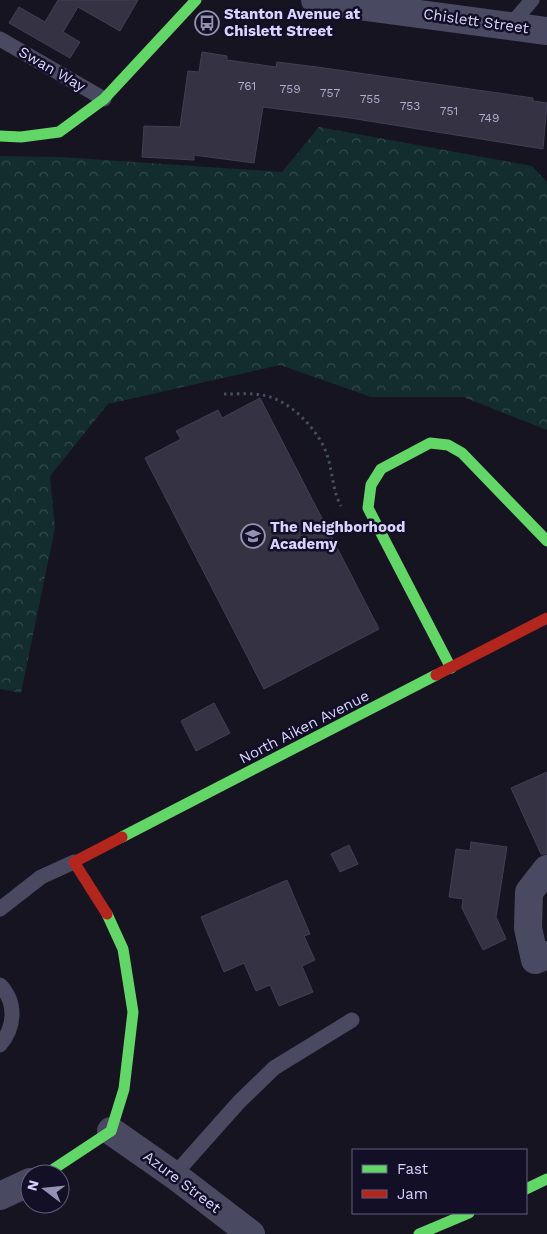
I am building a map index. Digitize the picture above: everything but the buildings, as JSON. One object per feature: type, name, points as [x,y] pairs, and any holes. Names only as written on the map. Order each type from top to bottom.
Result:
[{"type":"street","points":[[0,136],[21,137],[59,132],[104,99],[196,0]]},
{"type":"street","name":"Chislett Street","points":[[315,0],[547,31]]},
{"type":"street","points":[[451,668],[368,508],[371,485],[381,468],[430,443],[448,445],[462,453],[547,541]]},
{"type":"street","name":"North Aiken Avenue","points":[[74,862],[547,618]]},
{"type":"street","points":[[61,1164],[112,1131],[124,1089],[132,1012],[123,949],[106,912],[74,862]]},
{"type":"street","points":[[547,869],[529,892],[528,928],[535,960],[547,955]]},
{"type":"street","name":"Azure Street","points":[[112,1131],[174,1175],[251,1234]]},
{"type":"street","points":[[527,1188],[547,1180]]},
{"type":"street","points":[[0,1196],[20,1187]]},
{"type":"street","points":[[419,1234],[467,1214]]},
{"type":"lane","points":[[510,26],[532,0]]},
{"type":"lane","name":"Swan Way","points":[[0,40],[104,99]]},
{"type":"lane","points":[[0,909],[41,878],[74,862]]},
{"type":"lane","points":[[0,985],[9,998],[12,1011],[12,1025],[0,1045]]},
{"type":"lane","points":[[174,1175],[239,1102],[274,1068],[352,1020]]},
{"type":"path","points":[[224,394],[264,395],[292,409],[313,428],[328,456],[336,498],[341,507]]},
{"type":"green space","points":[[319,127],[532,166],[547,182],[547,430],[463,397],[371,397],[280,365],[108,404],[50,476],[55,528],[21,693],[0,689],[0,156],[61,157],[282,172]]},
{"type":"traffic: fast","points":[[0,136],[21,137],[59,132],[104,99],[196,0]]},
{"type":"traffic: fast","points":[[451,668],[368,508],[371,485],[381,469],[430,443],[448,445],[462,453],[547,541]]},
{"type":"traffic: fast","points":[[122,837],[436,675]]},
{"type":"traffic: fast","points":[[61,1164],[111,1131],[124,1089],[133,1012],[123,949],[107,914]]},
{"type":"traffic: fast","points":[[527,1189],[547,1179]]},
{"type":"traffic: fast","points":[[419,1234],[467,1214]]},
{"type":"traffic: jam","points":[[436,675],[547,618]]},
{"type":"traffic: jam","points":[[107,914],[74,862],[122,837]]},
{"type":"place","name":"Stanton Avenue at Chislett Street","points":[[207,23]]},
{"type":"place","name":"The Neighborhood Academy","points":[[253,536]]}]
